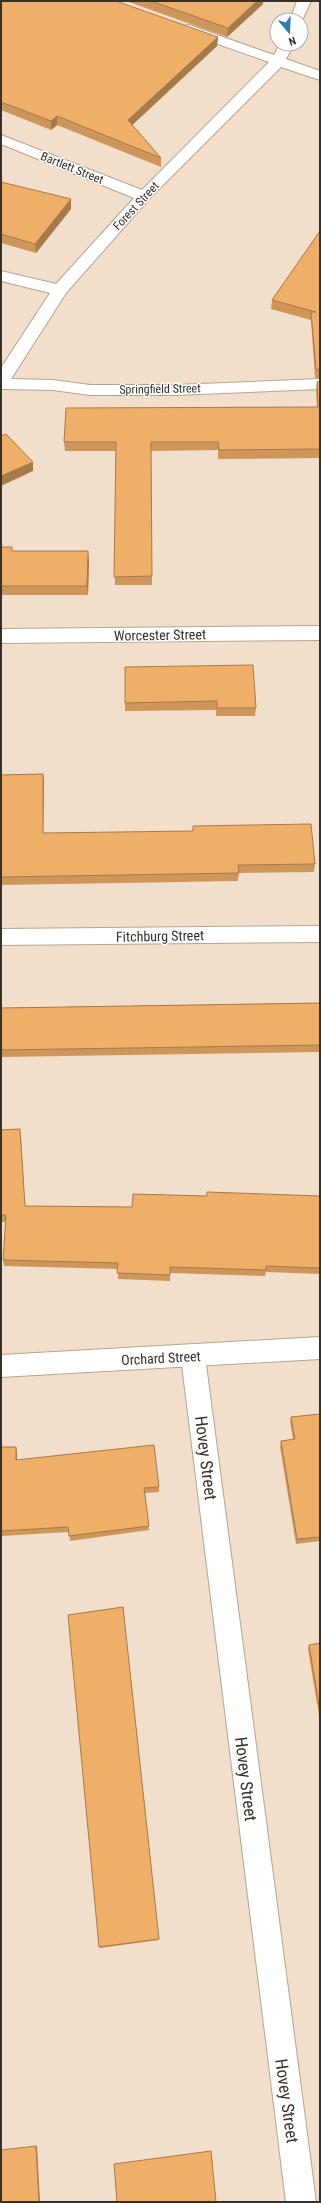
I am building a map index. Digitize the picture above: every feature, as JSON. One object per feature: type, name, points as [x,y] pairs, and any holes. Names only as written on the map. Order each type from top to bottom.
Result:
[{"type":"street","points":[[300,12],[304,1]]},
{"type":"street","points":[[175,24],[320,76]]},
{"type":"street","name":"Forest Street","points":[[1,382],[60,290],[144,196],[234,108],[278,61],[283,52]]},
{"type":"street","name":"Bartlett Street","points":[[1,139],[144,196]]},
{"type":"street","points":[[1,276],[60,290]]},
{"type":"street","name":"Springfield Street","points":[[1,382],[52,385],[90,390],[175,390],[320,384]]},
{"type":"street","name":"Worcester Street","points":[[1,636],[320,633]]},
{"type":"street","name":"Fitchburg Street","points":[[1,937],[320,934]]},
{"type":"street","name":"Orchard Street","points":[[1,1366],[193,1357],[320,1348]]},
{"type":"street","name":"Hovey Street","points":[[193,1357],[301,2202]]},
{"type":"building","points":[[1,1],[116,1],[218,37],[128,120],[161,158],[57,116],[51,121],[1,102]]},
{"type":"building","points":[[151,1],[257,1],[228,28]]},
{"type":"building","points":[[1,182],[71,199],[35,244],[1,234]]},
{"type":"building","points":[[320,231],[320,370],[316,369],[311,312],[316,312],[272,300]]},
{"type":"building","points":[[320,381],[320,449],[219,450],[218,442],[151,442],[152,576],[114,577],[116,442],[64,442],[66,408],[318,407],[317,382]]},
{"type":"building","points":[[6,434],[33,462],[1,476],[1,436]]},
{"type":"building","points":[[1,547],[12,547],[12,551],[88,551],[87,586],[1,586]]},
{"type":"building","points":[[253,665],[256,708],[217,708],[217,701],[125,703],[125,667]]},
{"type":"building","points":[[43,774],[43,833],[193,831],[193,826],[311,824],[315,864],[238,865],[239,873],[1,877],[1,775]]},
{"type":"building","points":[[320,1003],[320,1045],[1,1050],[1,1008]]},
{"type":"building","points":[[20,1129],[25,1206],[132,1207],[133,1194],[207,1196],[207,1192],[320,1196],[320,1268],[266,1266],[266,1270],[170,1267],[170,1275],[117,1273],[118,1263],[3,1260],[6,1215],[1,1215],[1,1130]]},
{"type":"building","points":[[320,1414],[320,1537],[297,1539],[281,1441],[295,1439],[291,1417]]},
{"type":"building","points":[[154,1445],[159,1487],[144,1488],[149,1526],[69,1536],[68,1527],[1,1531],[1,1447],[16,1447],[16,1460]]},
{"type":"building","points":[[123,1607],[159,1939],[99,1947],[68,1615]]},
{"type":"building","points":[[320,1643],[320,1711],[309,1645]]},
{"type":"building","points":[[36,2146],[39,2202],[1,2202],[1,2150]]},
{"type":"building","points":[[211,2151],[216,2202],[117,2202],[114,2164]]}]
